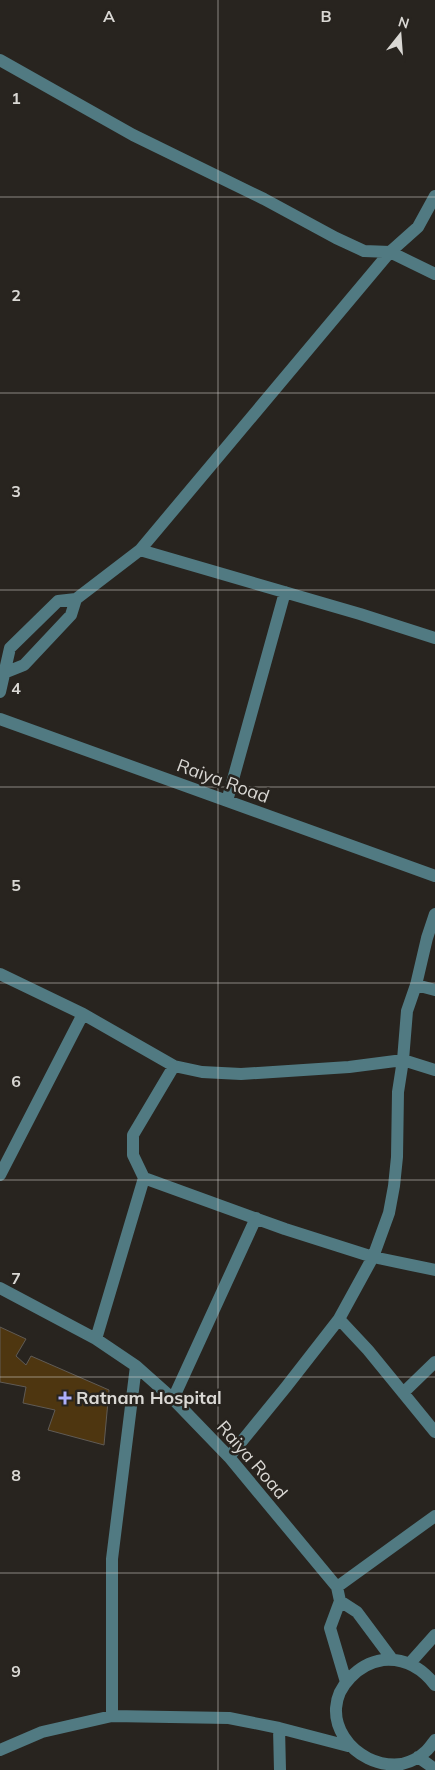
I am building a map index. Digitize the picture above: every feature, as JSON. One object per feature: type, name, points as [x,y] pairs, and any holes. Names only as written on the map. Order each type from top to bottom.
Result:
[{"type":"street","points":[[0,60],[133,135],[264,199],[336,238],[364,251],[390,252],[435,274]]},
{"type":"street","points":[[0,692],[10,648],[58,601],[76,599],[140,550],[390,252],[418,227],[435,196]]},
{"type":"street","points":[[140,550],[435,638]]},
{"type":"street","points":[[227,801],[285,592]]},
{"type":"street","points":[[4,673],[24,665],[71,614],[76,599]]},
{"type":"street","name":"Raiya Road","points":[[0,719],[435,876]]},
{"type":"street","points":[[229,1457],[339,1319],[373,1257],[389,1214],[394,1186],[397,1158],[398,1092],[404,1060],[407,1010],[416,985],[427,938],[435,914]]},
{"type":"street","points":[[0,974],[82,1014],[174,1066],[202,1072],[241,1074],[349,1068],[404,1060],[435,1070]]},
{"type":"street","points":[[416,985],[435,990]]},
{"type":"street","points":[[0,1175],[82,1014]]},
{"type":"street","points":[[96,1339],[144,1178],[133,1155],[133,1135],[174,1066]]},
{"type":"street","points":[[144,1178],[284,1229],[373,1257],[435,1270]]},
{"type":"street","points":[[173,1399],[256,1218]]},
{"type":"street","name":"Raiya Road","points":[[0,1288],[96,1339],[136,1366],[173,1399],[229,1457],[337,1586],[340,1601]]},
{"type":"street","points":[[339,1319],[368,1350],[435,1432]]},
{"type":"street","points":[[403,1393],[435,1362]]},
{"type":"street","points":[[112,1716],[112,1559],[136,1366]]},
{"type":"street","points":[[337,1586],[435,1516]]},
{"type":"street","points":[[346,1682],[330,1628],[340,1601],[357,1612],[392,1659]]},
{"type":"street","points":[[410,1663],[435,1635]]},
{"type":"street","points":[[435,1685],[425,1673],[410,1663],[392,1659],[374,1662],[357,1670],[346,1682],[338,1698],[336,1714],[340,1731],[348,1746],[361,1757],[376,1764],[395,1768],[414,1763],[435,1740]]},
{"type":"street","points":[[0,1750],[42,1732],[112,1716],[229,1718],[279,1728],[348,1746]]},
{"type":"street","points":[[279,1728],[280,1770]]},
{"type":"street","points":[[414,1763],[435,1769]]},
{"type":"building","points":[[0,1327],[26,1339],[16,1356],[26,1365],[31,1356],[109,1390],[104,1445],[48,1430],[55,1410],[23,1403],[26,1387],[0,1382]]},
{"type":"place","name":"Ratnam Hospital","points":[[65,1398]]}]
